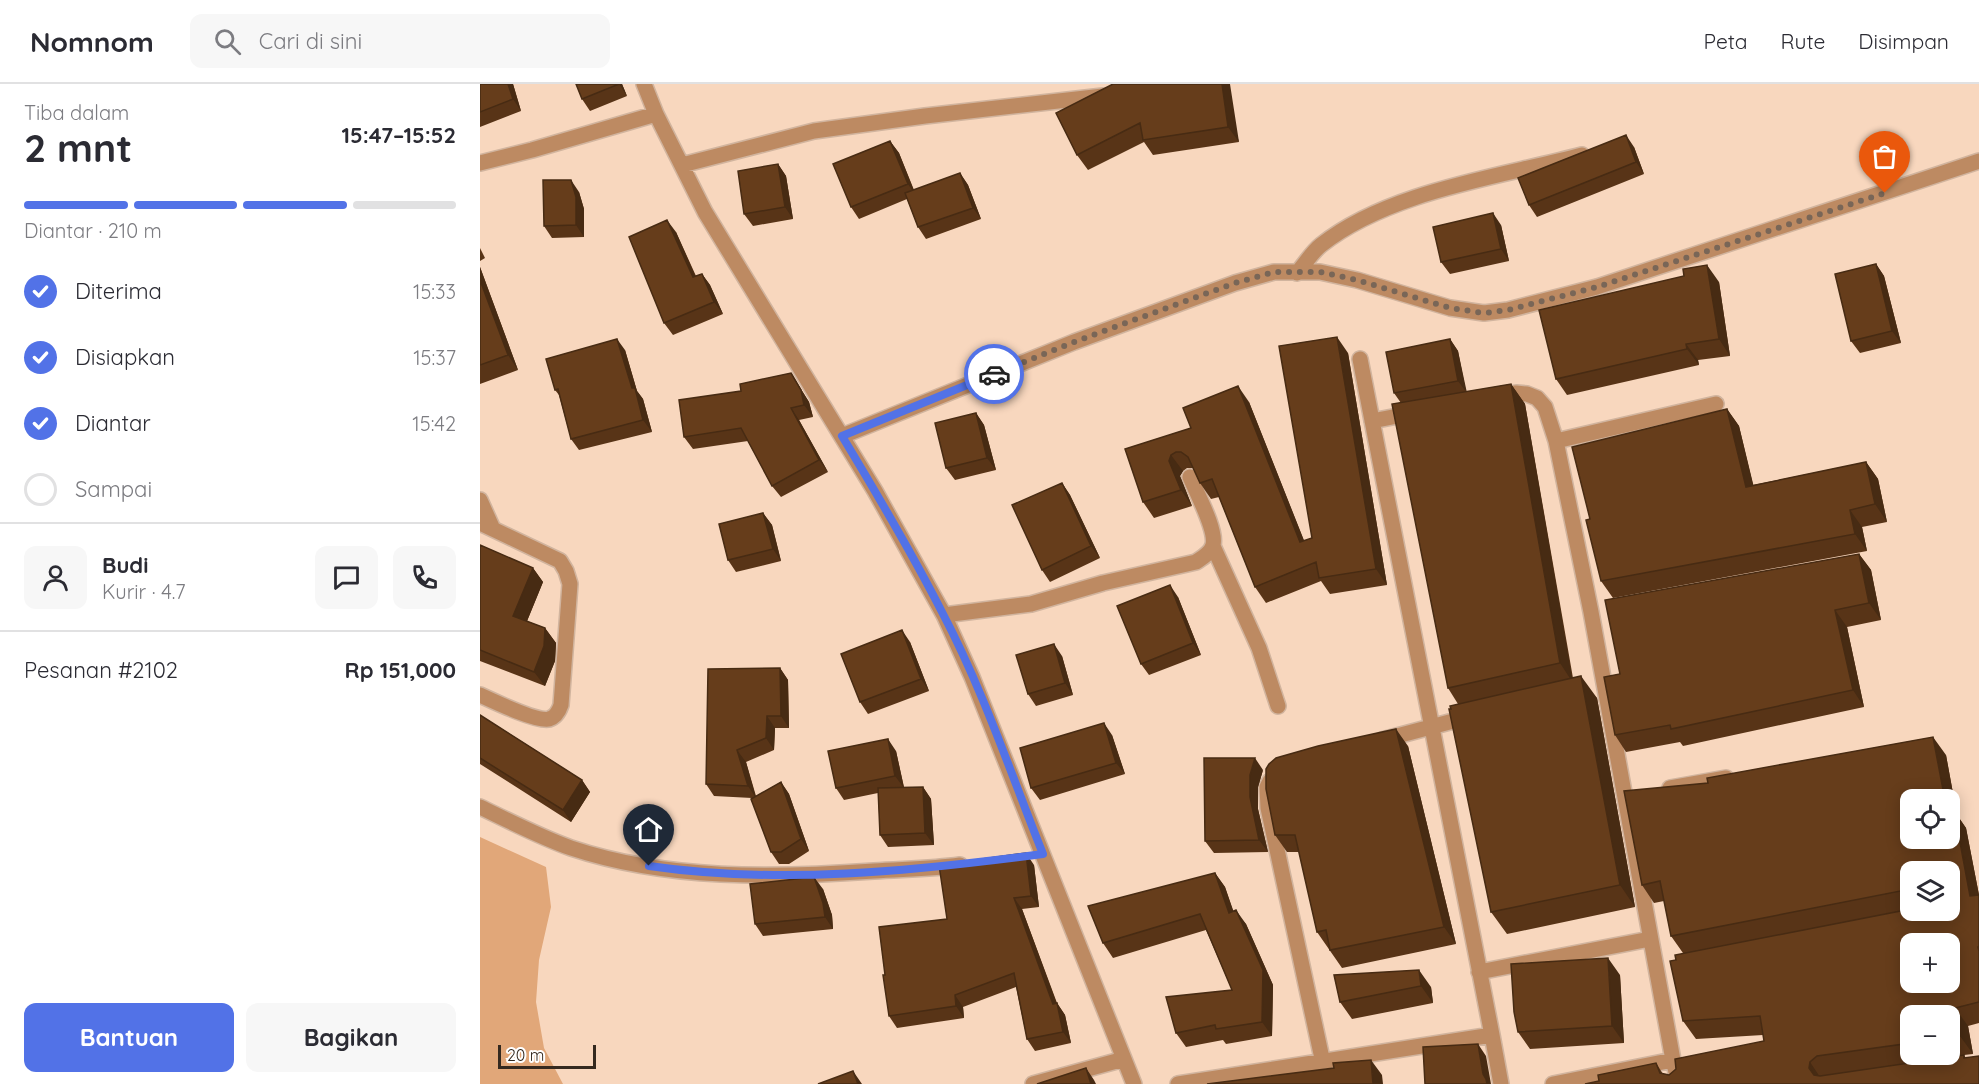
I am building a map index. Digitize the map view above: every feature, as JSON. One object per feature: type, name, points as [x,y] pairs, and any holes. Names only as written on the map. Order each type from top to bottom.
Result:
[{"type":"street","points":[[644,84],[656,114],[705,212],[881,501],[944,615],[972,676],[1038,854],[1134,1084]]},
{"type":"street","points":[[682,165],[814,132],[925,116],[1103,96]]},
{"type":"street","points":[[480,163],[656,114]]},
{"type":"street","points":[[1297,273],[1319,247],[1345,228],[1375,213],[1460,185],[1602,150]]},
{"type":"street","points":[[842,436],[1074,342],[1235,283],[1274,272],[1320,272],[1357,280],[1450,308],[1484,313],[1508,310],[1628,277],[1979,161]]},
{"type":"street","points":[[1360,358],[1501,1084]]},
{"type":"street","points":[[1484,399],[1515,393],[1538,398],[1545,407],[1556,441],[1597,611],[1598,687],[1631,795],[1650,939],[1663,968],[1679,1084]]},
{"type":"street","points":[[1556,441],[1716,404]]},
{"type":"street","points":[[1372,420],[1428,410]]},
{"type":"street","points":[[1190,477],[1212,531],[1213,546],[1259,648],[1278,706]]},
{"type":"street","points":[[480,500],[487,526],[560,561],[570,584],[561,705],[558,712],[553,718],[541,719],[480,695]]},
{"type":"street","points":[[944,615],[1031,604],[1103,583],[1196,562],[1213,546]]},
{"type":"street","points":[[1368,743],[1489,712]]},
{"type":"street","points":[[1274,772],[1267,787],[1268,808],[1323,1063]]},
{"type":"street","points":[[1660,790],[1741,775]]},
{"type":"street","points":[[480,807],[571,848],[632,863],[685,871],[737,874],[832,874],[945,867],[978,862]]},
{"type":"street","points":[[1479,972],[1650,939]]},
{"type":"street","points":[[1178,1084],[1492,1035]]},
{"type":"street","points":[[1033,1084],[1124,1059]]},
{"type":"street","points":[[1553,1084],[1674,1060]]},
{"type":"shaded area","points":[[480,837],[546,867],[551,907],[539,960],[536,1002],[544,1048],[563,1084],[480,1084]]},
{"type":"building","points":[[480,84],[508,84],[513,99],[480,112]]},
{"type":"building","points":[[576,84],[619,84],[582,99]]},
{"type":"building","points":[[1113,84],[1222,84],[1228,127],[1143,140],[1140,123],[1077,155],[1056,113]]},
{"type":"building","points":[[1626,135],[1636,162],[1529,205],[1518,178]]},
{"type":"building","points":[[890,141],[908,184],[851,207],[833,164]]},
{"type":"building","points":[[778,164],[785,207],[744,214],[738,171]]},
{"type":"building","points":[[960,173],[973,208],[918,227],[905,193]]},
{"type":"building","points":[[543,180],[571,180],[576,197],[576,225],[544,226]]},
{"type":"building","points":[[1493,213],[1501,249],[1441,262],[1433,227]]},
{"type":"building","points":[[667,220],[693,277],[702,274],[714,302],[664,323],[629,237]]},
{"type":"building","points":[[1876,264],[1892,331],[1851,341],[1835,274]]},
{"type":"building","points":[[1707,265],[1719,339],[1686,344],[1687,349],[1556,379],[1539,310],[1684,276],[1683,269]]},
{"type":"building","points":[[480,280],[508,355],[480,365]]},
{"type":"building","points":[[1337,337],[1376,569],[1319,578],[1316,562],[1255,587],[1212,479],[1200,483],[1188,457],[1181,452],[1176,452],[1171,455],[1169,461],[1181,490],[1143,502],[1125,449],[1191,428],[1183,408],[1238,386],[1300,542],[1312,538],[1279,346]]},
{"type":"building","points":[[617,339],[632,388],[635,388],[643,420],[571,439],[558,389],[555,390],[546,359]]},
{"type":"building","points":[[1450,339],[1458,381],[1394,393],[1386,352]]},
{"type":"building","points":[[791,373],[801,390],[804,405],[791,408],[819,460],[772,486],[741,428],[684,437],[679,400],[741,391],[740,384]]},
{"type":"building","points":[[1511,384],[1560,663],[1448,688],[1392,404]]},
{"type":"building","points":[[1727,409],[1746,487],[1866,462],[1875,504],[1850,510],[1855,534],[1601,581],[1586,520],[1590,519],[1572,447]]},
{"type":"building","points":[[976,413],[987,458],[946,468],[935,423]]},
{"type":"building","points":[[1062,483],[1091,546],[1042,570],[1012,505]]},
{"type":"building","points":[[763,513],[773,549],[728,560],[719,524]]},
{"type":"building","points":[[480,545],[533,568],[513,616],[545,628],[544,646],[534,672],[480,650]]},
{"type":"building","points":[[1859,554],[1869,603],[1835,610],[1853,690],[1671,729],[1670,725],[1615,735],[1604,677],[1620,674],[1605,600]]},
{"type":"building","points":[[1170,585],[1193,643],[1141,664],[1117,606]]},
{"type":"building","points":[[902,630],[921,679],[860,702],[841,654]]},
{"type":"building","points":[[1054,644],[1065,683],[1028,694],[1016,655]]},
{"type":"building","points":[[780,668],[781,716],[767,716],[766,738],[737,750],[748,786],[706,784],[708,669]]},
{"type":"building","points":[[1581,676],[1620,885],[1491,912],[1450,706]]},
{"type":"building","points":[[480,715],[582,780],[563,810],[480,758]]},
{"type":"building","points":[[1104,723],[1116,763],[1031,788],[1020,748]]},
{"type":"building","points":[[1396,729],[1444,927],[1330,950],[1326,930],[1317,932],[1295,835],[1275,835],[1266,789],[1266,769],[1276,758]]},
{"type":"building","points":[[1933,737],[1943,789],[1900,789],[1900,849],[1960,849],[1960,842],[1970,896],[1979,895],[1979,1002],[1960,1007],[1900,1005],[1900,1045],[1817,1056],[1810,1062],[1809,1068],[1814,1075],[1820,1076],[1900,1064],[1960,1065],[1960,1056],[1964,1055],[1964,1058],[1979,1056],[1979,1084],[1585,1084],[1599,1081],[1598,1075],[1656,1063],[1660,1073],[1669,1075],[1676,1069],[1675,1059],[1764,1041],[1760,1016],[1683,1021],[1670,961],[1676,960],[1675,955],[1900,911],[1900,921],[1960,921],[1960,861],[1900,861],[1900,891],[1671,936],[1660,881],[1642,885],[1624,791],[1708,783],[1707,778]]},
{"type":"building","points":[[888,739],[895,776],[836,788],[828,751]]},
{"type":"building","points":[[1204,758],[1255,758],[1250,775],[1250,797],[1259,840],[1205,841]]},
{"type":"building","points":[[781,782],[801,839],[781,852],[771,852],[751,799]]},
{"type":"building","points":[[923,787],[925,833],[880,835],[878,788]]},
{"type":"building","points":[[1026,853],[1031,896],[1014,898],[1053,1004],[1057,1003],[1063,1032],[1027,1039],[1014,973],[955,995],[956,1006],[889,1016],[879,927],[947,919],[939,865]]},
{"type":"building","points":[[1215,873],[1229,913],[1236,910],[1263,970],[1262,1022],[1216,1029],[1215,1025],[1176,1033],[1166,997],[1232,990],[1200,914],[1103,943],[1088,906]]},
{"type":"building","points":[[814,877],[825,917],[755,924],[750,884]]},
{"type":"building","points":[[1608,958],[1612,1026],[1518,1032],[1514,1012],[1511,964]]},
{"type":"building","points":[[1419,970],[1421,986],[1340,1002],[1334,975]]},
{"type":"building","points":[[1478,1044],[1487,1084],[1425,1084],[1423,1047]]},
{"type":"building","points":[[1371,1060],[1373,1084],[1207,1084],[1334,1068],[1333,1063]]},
{"type":"building","points":[[1086,1068],[1091,1084],[1037,1084]]},
{"type":"building","points":[[853,1071],[858,1084],[818,1084]]},
{"type":"way so far","points":[[994,374],[1235,283],[1274,272],[1320,272],[1357,280],[1450,308],[1484,313],[1508,310],[1597,287],[1885,193]]},
{"type":"route","points":[[649,866],[737,874],[832,874],[945,867],[1043,854],[972,676],[944,615],[842,436],[994,374]]}]
